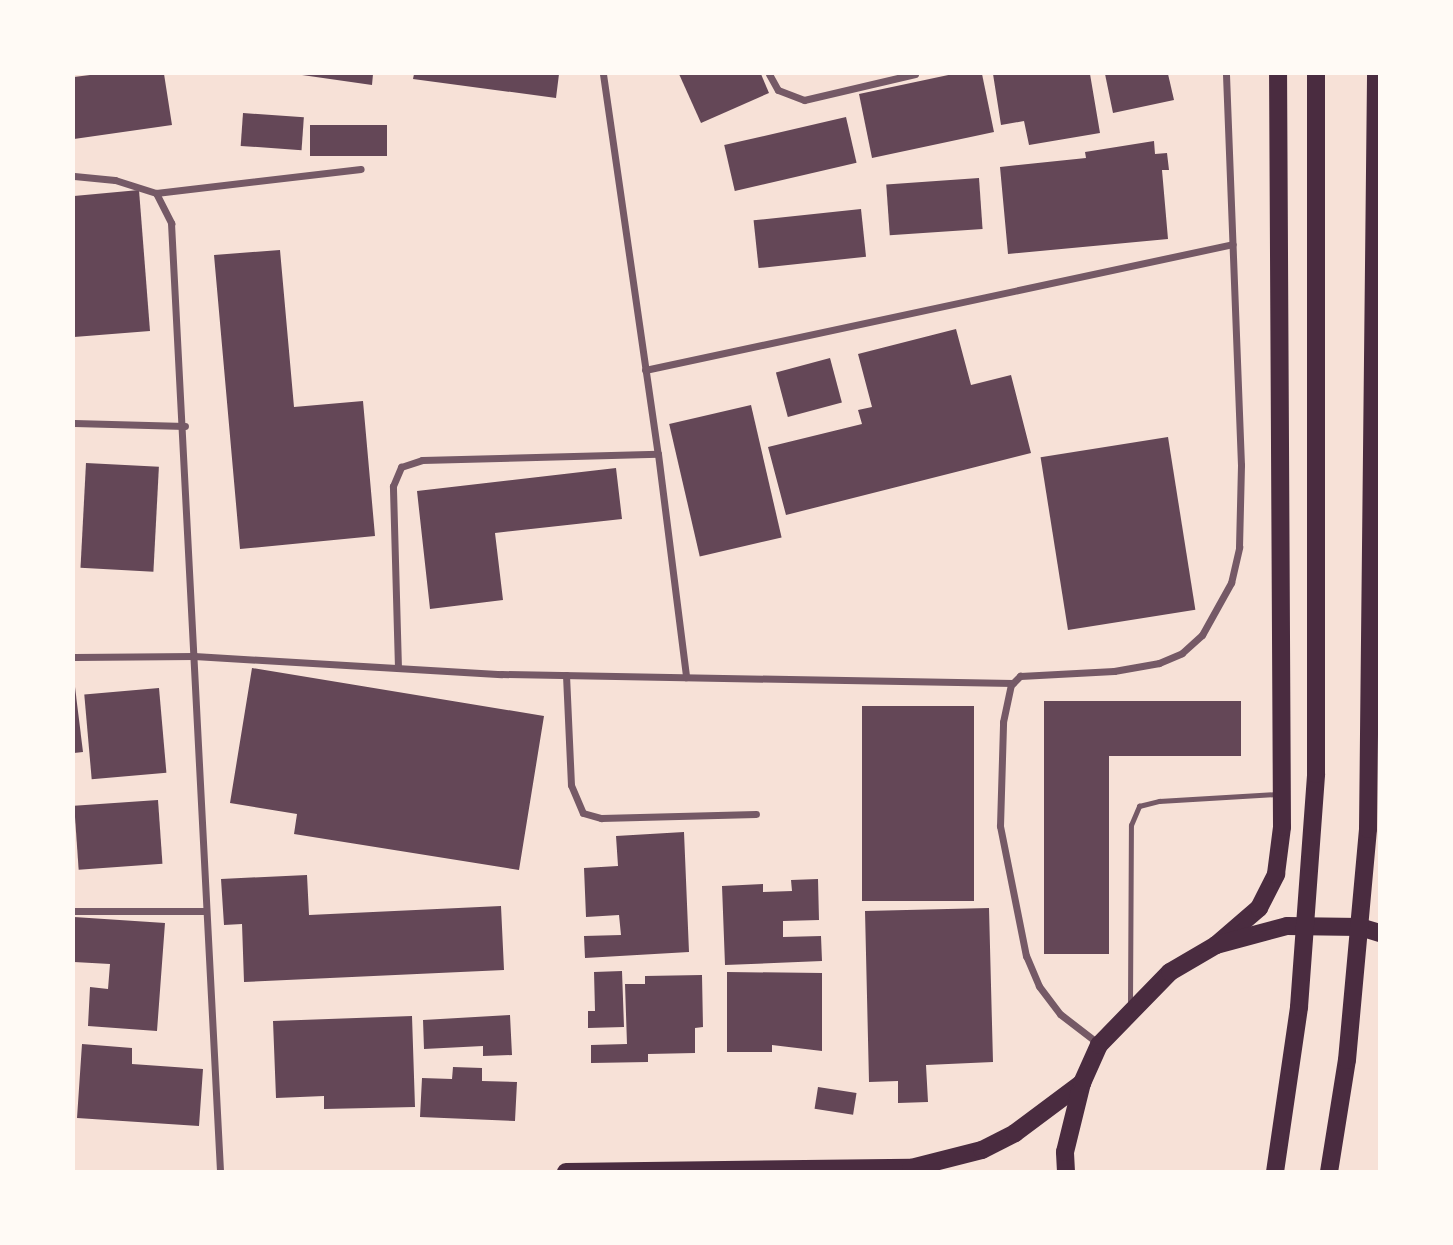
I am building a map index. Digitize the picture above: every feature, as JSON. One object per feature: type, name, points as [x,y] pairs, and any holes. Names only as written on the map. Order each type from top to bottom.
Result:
[{"type":"main road","points":[[1066,1171],[1065,1152],[1082,1083],[1099,1045],[1130,1008],[1170,972],[1216,945],[1259,908],[1276,874],[1282,793],[1278,74]]},
{"type":"main road","points":[[1275,1171],[1299,1007],[1316,774],[1316,74]]},
{"type":"main road","points":[[1329,1171],[1347,1060],[1367,828],[1376,74]]},
{"type":"main road","points":[[1216,945],[1287,926],[1360,927],[1380,933]]},
{"type":"main road","points":[[566,1171],[911,1168],[982,1150],[1015,1133],[1082,1083]]},
{"type":"street","points":[[603,74],[658,454],[686,677]]},
{"type":"street","points":[[769,74],[778,90],[804,100],[915,74]]},
{"type":"street","points":[[74,657],[194,656],[566,675],[1013,682],[1034,672],[1114,671],[1160,663],[1182,653],[1202,635],[1219,609],[1231,583],[1239,547],[1241,465],[1226,74]]},
{"type":"street","points":[[74,176],[115,180],[156,192],[361,169]]},
{"type":"street","points":[[156,192],[171,223],[185,426],[220,1171]]},
{"type":"street","points":[[645,370],[1233,244]]},
{"type":"street","points":[[74,423],[185,426]]},
{"type":"street","points":[[398,668],[393,486],[401,467],[422,460],[658,454]]},
{"type":"street","points":[[566,675],[572,785],[583,813],[601,818],[756,814]]},
{"type":"street","points":[[1013,682],[1003,722],[998,782],[1000,827],[1014,907],[1039,986],[1073,1027],[1099,1045]]},
{"type":"street","points":[[74,911],[206,911]]},
{"type":"lane","points":[[1130,1008],[1131,825],[1139,806],[1159,801],[1282,793]]},
{"type":"building","points":[[98,74],[164,74],[172,125],[74,139],[74,77]]},
{"type":"building","points":[[295,74],[373,74],[372,85]]},
{"type":"building","points":[[414,74],[559,74],[556,98],[413,79]]},
{"type":"building","points":[[679,74],[761,74],[769,93],[701,123]]},
{"type":"building","points":[[953,74],[982,74],[994,132],[872,158],[859,94]]},
{"type":"building","points":[[993,74],[1090,74],[1100,133],[1029,145],[1024,121],[1001,125]]},
{"type":"building","points":[[1105,74],[1168,74],[1174,100],[1113,113]]},
{"type":"building","points":[[243,113],[304,117],[302,150],[241,146]]},
{"type":"building","points":[[846,117],[857,163],[735,191],[724,145]]},
{"type":"building","points":[[310,125],[387,125],[387,156],[310,156]]},
{"type":"building","points":[[1154,141],[1155,154],[1167,153],[1169,170],[1162,170],[1168,239],[1008,254],[1000,167],[1086,158],[1085,152]]},
{"type":"building","points":[[979,178],[983,229],[890,235],[886,184]]},
{"type":"building","points":[[139,190],[150,331],[74,337],[74,196]]},
{"type":"building","points":[[861,209],[866,257],[759,268],[754,220]]},
{"type":"building","points":[[280,250],[294,407],[363,401],[375,536],[240,549],[214,255]]},
{"type":"building","points":[[956,329],[971,385],[1011,375],[1031,453],[786,515],[768,447],[862,424],[858,410],[872,407],[858,354]]},
{"type":"building","points":[[830,358],[842,402],[788,417],[776,372]]},
{"type":"building","points":[[751,405],[782,538],[700,556],[669,424]]},
{"type":"building","points":[[1168,437],[1195,610],[1068,630],[1041,457]]},
{"type":"building","points":[[86,463],[159,467],[153,572],[81,568]]},
{"type":"building","points":[[616,468],[622,519],[495,533],[503,600],[430,609],[417,491]]},
{"type":"building","points":[[252,668],[544,716],[519,870],[294,834],[297,814],[230,803]]},
{"type":"building","points":[[74,679],[83,752],[74,753]]},
{"type":"building","points":[[159,688],[166,773],[92,779],[84,695]]},
{"type":"building","points":[[1044,701],[1241,701],[1241,756],[1109,756],[1109,954],[1044,954]]},
{"type":"building","points":[[862,706],[974,706],[974,901],[862,901]]},
{"type":"building","points":[[158,800],[162,864],[79,870],[74,806]]},
{"type":"building","points":[[684,832],[689,952],[585,958],[584,936],[621,935],[619,915],[586,917],[584,868],[618,866],[616,836]]},
{"type":"building","points":[[307,875],[309,915],[501,906],[504,970],[244,982],[242,924],[224,925],[221,879]]},
{"type":"building","points":[[818,879],[819,920],[783,921],[783,937],[821,936],[822,961],[725,965],[722,886],[763,884],[763,892],[792,891],[791,880]]},
{"type":"building","points":[[989,908],[993,1062],[926,1065],[928,1102],[898,1103],[898,1081],[869,1082],[865,911]]},
{"type":"building","points":[[74,917],[165,923],[157,1031],[88,1026],[90,987],[108,989],[110,964],[74,962]]},
{"type":"building","points":[[622,971],[624,1027],[588,1028],[588,1011],[595,1011],[594,972]]},
{"type":"building","points":[[727,972],[822,973],[822,1051],[772,1045],[772,1052],[727,1052]]},
{"type":"building","points":[[702,975],[703,1027],[695,1028],[695,1053],[648,1054],[648,1062],[591,1063],[591,1045],[627,1044],[625,984],[645,984],[645,976]]},
{"type":"building","points":[[510,1015],[512,1055],[483,1056],[483,1046],[424,1049],[423,1020]]},
{"type":"building","points":[[412,1016],[415,1107],[324,1109],[324,1096],[276,1098],[273,1021]]},
{"type":"building","points":[[82,1044],[132,1048],[132,1064],[203,1069],[199,1126],[77,1118]]},
{"type":"building","points":[[453,1067],[482,1068],[482,1081],[517,1082],[515,1121],[420,1117],[422,1078],[452,1079]]},
{"type":"building","points":[[818,1087],[857,1093],[853,1115],[815,1109]]}]
